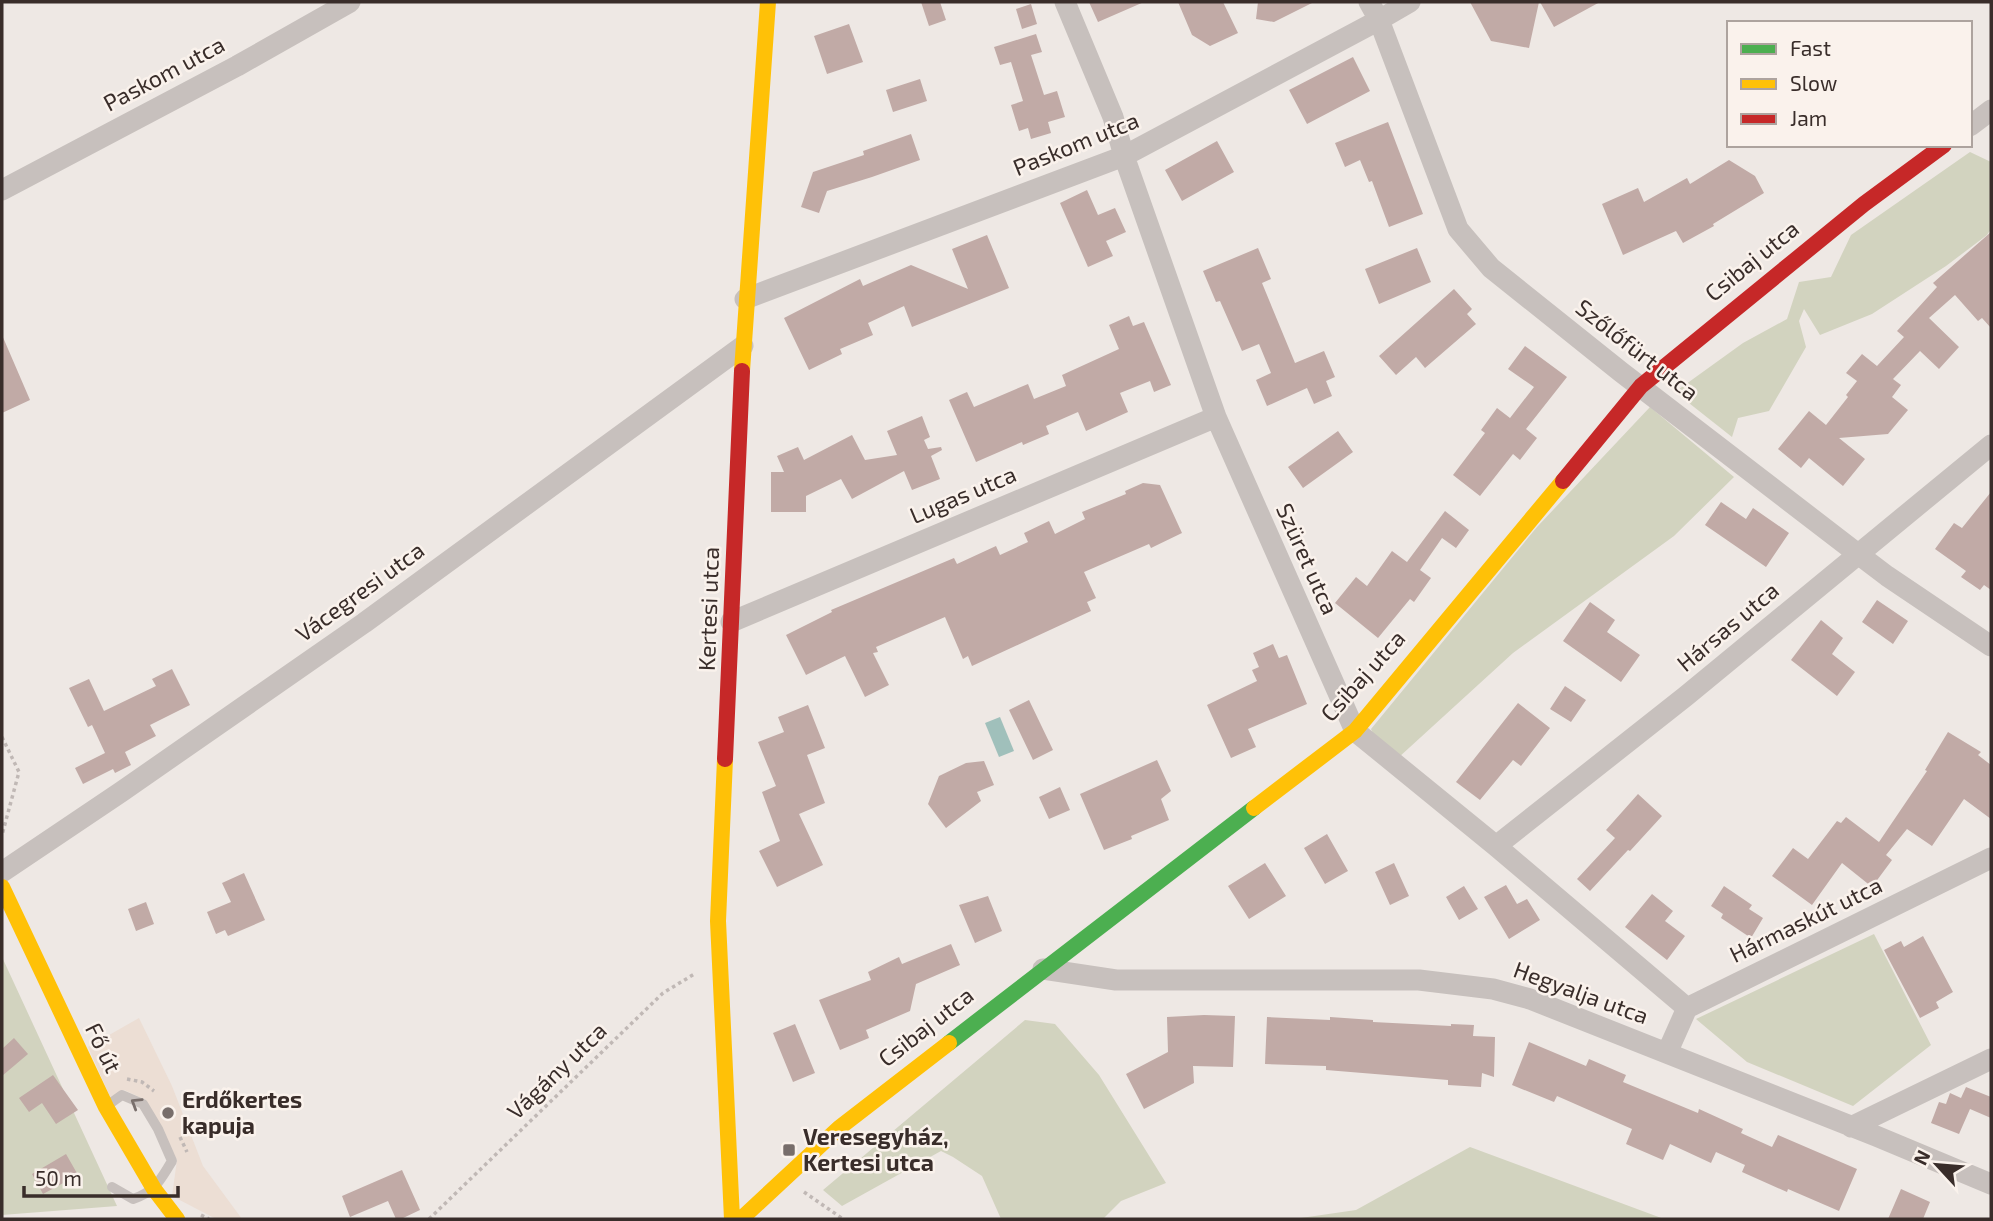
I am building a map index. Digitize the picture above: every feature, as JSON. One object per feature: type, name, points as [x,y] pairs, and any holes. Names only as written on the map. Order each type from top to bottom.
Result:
[{"type":"street","name":"Paskom utca","points":[[2,190],[237,66],[350,2]]},
{"type":"street","name":"Kertesi utca","points":[[732,1219],[718,921],[743,346],[768,2]]},
{"type":"street","name":"Szüret utca","points":[[1065,2],[1113,117],[1124,156],[1216,417],[1355,730],[1687,1008]]},
{"type":"street","name":"Paskom utca","points":[[746,299],[1124,156],[1374,11],[1410,2]]},
{"type":"street","name":"Szőlőfürt utca","points":[[1374,11],[1458,229],[1491,268],[1621,373],[1887,576],[1991,646]]},
{"type":"street","points":[[1972,124],[1991,110]]},
{"type":"street","name":"Csibaj utca","points":[[741,1219],[839,1128],[1355,730],[1641,386],[1864,204],[1941,147]]},
{"type":"street","name":"Vácegresi utca","points":[[2,872],[364,622],[743,346]]},
{"type":"street","name":"Lugas utca","points":[[731,622],[1216,417]]},
{"type":"street","name":"Hársas utca","points":[[1496,846],[1686,696],[1991,445]]},
{"type":"street","name":"Hármaskút utca","points":[[1687,1008],[1991,858]]},
{"type":"street","name":"Fő út","points":[[2,887],[106,1107],[154,1189],[177,1219]]},
{"type":"street","name":"Hegyalja utca","points":[[1043,969],[1116,980],[1419,980],[1493,989],[1530,999],[1991,1184]]},
{"type":"street","points":[[1667,1053],[1687,1008]]},
{"type":"street","points":[[1851,1127],[1991,1059]]},
{"type":"lane","points":[[106,1107],[122,1095],[143,1104],[172,1161],[154,1189],[133,1199],[112,1187]]},
{"type":"path","points":[[2,737],[19,772],[2,835]]},
{"type":"path","name":"Vágány utca","points":[[429,1219],[663,993],[719,959]]},
{"type":"path","points":[[786,1179],[843,1219]]},
{"type":"green space","points":[[1970,152],[1991,162],[1991,229],[1987,235],[1946,266],[1872,314],[1820,335],[1804,309],[1799,321],[1806,347],[1769,411],[1738,418],[1732,437],[1675,392],[1743,343],[1787,319],[1799,282],[1831,277],[1851,235]]},
{"type":"green space","points":[[1650,407],[1734,477],[1674,536],[1513,653],[1398,758],[1378,745],[1371,729],[1537,527]]},
{"type":"green space","points":[[1874,934],[1931,1045],[1853,1106],[1747,1062],[1696,1019]]},
{"type":"green space","points":[[2,957],[117,1206],[2,1215]]},
{"type":"green space","points":[[1025,1020],[1055,1024],[1099,1075],[1166,1183],[1121,1201],[1103,1219],[1001,1219],[982,1176],[941,1151],[842,1206],[823,1190]]},
{"type":"green space","points":[[1470,1147],[1664,1219],[1294,1219],[1356,1210]]},
{"type":"shaded area","name":"Erdőkertes kapuja","points":[[139,1018],[172,1086],[203,1166],[242,1219],[216,1219],[172,1196],[177,1160],[146,1100],[124,1090],[112,1101],[88,1047]]},
{"type":"water","points":[[1000,717],[1014,751],[999,757],[985,723]]},
{"type":"building","points":[[921,2],[940,2],[946,20],[929,26]]},
{"type":"building","points":[[1089,2],[1144,2],[1098,22]]},
{"type":"building","points":[[1178,2],[1223,2],[1238,33],[1210,46],[1192,35]]},
{"type":"building","points":[[1258,2],[1314,2],[1274,22],[1256,19]]},
{"type":"building","points":[[1470,2],[1539,2],[1529,48],[1491,41]]},
{"type":"building","points":[[1540,2],[1600,2],[1554,27]]},
{"type":"building","points":[[1031,4],[1037,24],[1022,29],[1016,9]]},
{"type":"building","points":[[849,24],[863,62],[827,74],[814,36]]},
{"type":"building","points":[[1036,34],[1042,52],[1031,55],[1044,95],[1057,91],[1065,117],[1048,122],[1051,133],[1031,139],[1028,128],[1019,131],[1011,105],[1023,101],[1011,62],[1000,65],[994,47]]},
{"type":"building","points":[[1353,57],[1370,91],[1307,124],[1289,90]]},
{"type":"building","points":[[920,79],[927,101],[893,112],[886,90]]},
{"type":"building","points":[[1388,122],[1423,214],[1389,227],[1372,181],[1369,182],[1360,160],[1345,167],[1335,143]]},
{"type":"building","points":[[911,134],[920,160],[827,191],[819,213],[801,207],[813,172],[864,155],[863,151]]},
{"type":"building","points":[[1217,141],[1234,172],[1182,201],[1165,170]]},
{"type":"building","points":[[1729,160],[1755,176],[1764,193],[1683,243],[1676,231],[1623,255],[1602,204],[1638,188],[1644,202],[1687,178],[1690,184]]},
{"type":"building","points":[[1087,190],[1098,215],[1115,208],[1126,232],[1106,241],[1113,256],[1088,267],[1060,203]]},
{"type":"building","points":[[1991,232],[1991,328],[1982,318],[1978,321],[1955,295],[1929,318],[1959,347],[1939,369],[1920,351],[1893,379],[1901,385],[1892,397],[1908,410],[1888,434],[1839,438],[1865,459],[1843,486],[1809,458],[1801,468],[1778,449],[1809,411],[1826,425],[1857,381],[1846,373],[1862,354],[1877,366],[1904,337],[1897,331],[1937,287],[1933,283]]},
{"type":"building","points":[[987,235],[1009,288],[912,327],[904,306],[868,323],[873,335],[840,349],[842,354],[809,370],[784,318],[860,279],[863,286],[911,265],[968,289],[952,249]]},
{"type":"building","points":[[1258,248],[1271,279],[1262,283],[1295,363],[1324,351],[1335,377],[1326,381],[1332,396],[1314,404],[1307,388],[1267,406],[1256,380],[1271,373],[1259,344],[1242,351],[1220,301],[1216,302],[1203,271]]},
{"type":"building","points":[[1417,248],[1431,282],[1379,304],[1365,269]]},
{"type":"building","points":[[1454,289],[1472,309],[1467,314],[1476,324],[1425,368],[1416,357],[1396,375],[1379,356]]},
{"type":"building","points":[[1129,316],[1133,326],[1144,322],[1171,385],[1154,392],[1150,381],[1120,393],[1128,412],[1086,431],[1078,412],[1046,426],[1049,434],[1023,445],[1022,442],[976,462],[949,400],[967,392],[974,407],[1028,384],[1034,399],[1066,386],[1062,375],[1119,349],[1109,325]]},
{"type":"building","points":[[2,335],[30,400],[2,413]]},
{"type":"building","points":[[1525,346],[1567,377],[1526,429],[1537,438],[1520,460],[1513,454],[1480,496],[1453,475],[1485,433],[1481,430],[1497,408],[1510,418],[1534,387],[1508,369]]},
{"type":"building","points":[[922,416],[930,437],[924,440],[928,449],[941,447],[942,450],[931,456],[940,479],[912,490],[904,471],[852,499],[841,479],[806,496],[806,512],[771,512],[771,472],[784,472],[777,456],[798,447],[804,460],[852,435],[865,460],[897,455],[887,431]]},
{"type":"building","points":[[1338,431],[1353,452],[1303,488],[1288,467]]},
{"type":"building","points":[[1143,483],[1160,485],[1182,533],[1151,548],[1149,544],[1084,572],[1096,598],[1087,602],[1091,611],[972,666],[968,656],[963,659],[945,617],[876,647],[878,652],[873,653],[889,685],[865,697],[845,656],[806,675],[786,635],[832,612],[831,610],[954,558],[957,564],[996,546],[1000,555],[1028,542],[1024,533],[1049,521],[1055,534],[1085,519],[1082,512],[1126,494],[1125,491]]},
{"type":"building","points":[[1991,492],[1991,590],[1984,585],[1980,590],[1961,577],[1966,571],[1935,549],[1954,523],[1962,528]]},
{"type":"building","points":[[1721,502],[1746,519],[1753,508],[1789,533],[1766,567],[1705,525]]},
{"type":"building","points":[[1445,511],[1469,530],[1456,548],[1442,538],[1420,570],[1431,578],[1414,602],[1410,599],[1378,638],[1335,603],[1356,577],[1367,586],[1392,551],[1407,562]]},
{"type":"building","points":[[1877,600],[1908,621],[1893,644],[1862,622]]},
{"type":"building","points":[[1590,602],[1615,620],[1607,632],[1640,655],[1621,682],[1563,641]]},
{"type":"building","points":[[1821,620],[1843,638],[1832,654],[1855,672],[1837,696],[1791,660]]},
{"type":"building","points":[[1273,644],[1279,658],[1287,655],[1307,704],[1248,729],[1256,747],[1231,758],[1207,705],[1257,681],[1252,670],[1259,667],[1253,653]]},
{"type":"building","points":[[172,669],[190,705],[150,725],[156,736],[125,752],[131,765],[115,773],[113,769],[83,784],[75,768],[105,753],[92,725],[88,727],[69,688],[89,679],[104,711],[156,686],[152,679]]},
{"type":"building","points":[[1565,686],[1586,700],[1571,722],[1550,709]]},
{"type":"building","points":[[1029,700],[1053,750],[1033,760],[1009,710]]},
{"type":"building","points":[[1518,703],[1550,728],[1521,766],[1513,760],[1480,800],[1456,782]]},
{"type":"building","points":[[808,705],[825,748],[807,755],[825,803],[799,814],[823,865],[777,887],[759,851],[780,841],[762,792],[776,786],[758,742],[784,732],[778,717]]},
{"type":"building","points":[[1948,732],[1981,752],[1978,755],[1991,765],[1991,819],[1964,799],[1932,846],[1907,829],[1886,855],[1892,860],[1872,887],[1842,863],[1812,905],[1772,876],[1793,848],[1808,859],[1837,821],[1841,823],[1846,817],[1879,842],[1927,771],[1925,770]]},
{"type":"building","points":[[1157,760],[1171,791],[1161,799],[1169,820],[1104,850],[1080,794]]},
{"type":"building","points":[[984,761],[994,785],[977,792],[981,801],[946,828],[928,804],[939,776],[966,763]]},
{"type":"building","points":[[1060,787],[1070,810],[1049,819],[1039,797]]},
{"type":"building","points":[[1638,794],[1662,816],[1590,891],[1577,879],[1615,838],[1606,830]]},
{"type":"building","points":[[1327,834],[1348,871],[1325,884],[1304,848]]},
{"type":"building","points":[[1265,863],[1286,896],[1249,919],[1228,886]]},
{"type":"building","points":[[1394,863],[1409,896],[1390,905],[1375,872]]},
{"type":"building","points":[[244,873],[265,920],[228,936],[225,930],[216,934],[207,912],[231,902],[222,883]]},
{"type":"building","points":[[1506,885],[1517,904],[1527,899],[1540,920],[1509,939],[1484,897]]},
{"type":"building","points":[[1464,886],[1478,909],[1459,920],[1446,897]]},
{"type":"building","points":[[1724,886],[1752,905],[1749,909],[1763,918],[1751,938],[1721,918],[1723,914],[1711,906]]},
{"type":"building","points":[[1652,894],[1673,911],[1665,921],[1685,936],[1667,960],[1625,927]]},
{"type":"building","points":[[988,896],[1002,931],[975,943],[959,905]]},
{"type":"building","points":[[146,902],[154,924],[136,931],[128,909]]},
{"type":"building","points":[[1923,936],[1953,992],[1936,1002],[1939,1008],[1920,1018],[1884,950],[1901,941],[1904,947]]},
{"type":"building","points":[[951,944],[960,965],[916,984],[910,1011],[866,1030],[869,1038],[840,1050],[819,1000],[871,980],[868,972],[899,957],[902,964]]},
{"type":"building","points":[[1235,1016],[1233,1067],[1193,1066],[1194,1083],[1144,1109],[1126,1074],[1168,1052],[1167,1017]]},
{"type":"building","points":[[1267,1017],[1330,1020],[1330,1017],[1373,1022],[1474,1025],[1473,1036],[1495,1037],[1494,1077],[1482,1073],[1481,1087],[1448,1085],[1448,1080],[1326,1070],[1326,1066],[1265,1064]]},
{"type":"building","points":[[795,1024],[815,1073],[793,1082],[773,1033]]},
{"type":"building","points":[[14,1038],[28,1054],[2,1076],[2,1049]]},
{"type":"building","points":[[1529,1042],[1586,1066],[1589,1059],[1626,1075],[1623,1082],[1698,1113],[1699,1109],[1743,1129],[1741,1133],[1772,1147],[1778,1135],[1857,1169],[1839,1211],[1742,1172],[1745,1165],[1716,1152],[1711,1163],[1670,1144],[1663,1160],[1626,1144],[1632,1129],[1557,1096],[1554,1102],[1512,1085]]},
{"type":"building","points":[[53,1075],[78,1110],[56,1124],[42,1103],[29,1112],[19,1098]]},
{"type":"building","points":[[1966,1087],[1991,1097],[1991,1118],[1970,1109],[1959,1134],[1931,1123],[1939,1102],[1946,1104],[1950,1093],[1961,1098]]},
{"type":"building","points":[[66,1154],[78,1175],[43,1194],[32,1174]]},
{"type":"building","points":[[402,1170],[420,1210],[396,1219],[388,1201],[350,1217],[342,1196]]},
{"type":"building","points":[[1901,1189],[1930,1202],[1923,1219],[1888,1219]]},
{"type":"traffic: fast","points":[[949,1043],[1254,808]]},
{"type":"traffic: slow","points":[[742,371],[768,2]]},
{"type":"traffic: slow","points":[[1254,808],[1355,731],[1563,481]]},
{"type":"traffic: slow","points":[[725,759],[718,921],[732,1219]]},
{"type":"traffic: slow","points":[[2,887],[106,1107],[154,1189],[177,1219]]},
{"type":"traffic: slow","points":[[741,1219],[839,1128],[949,1043]]},
{"type":"traffic: jam","points":[[1563,481],[1641,386],[1864,204],[1941,147]]},
{"type":"traffic: jam","points":[[725,759],[742,371]]},
{"type":"place","name":"Erdőkertes kapuja","points":[[168,1113]]},
{"type":"place","name":"Veresegyház, Kertesi utca","points":[[789,1150]]}]
